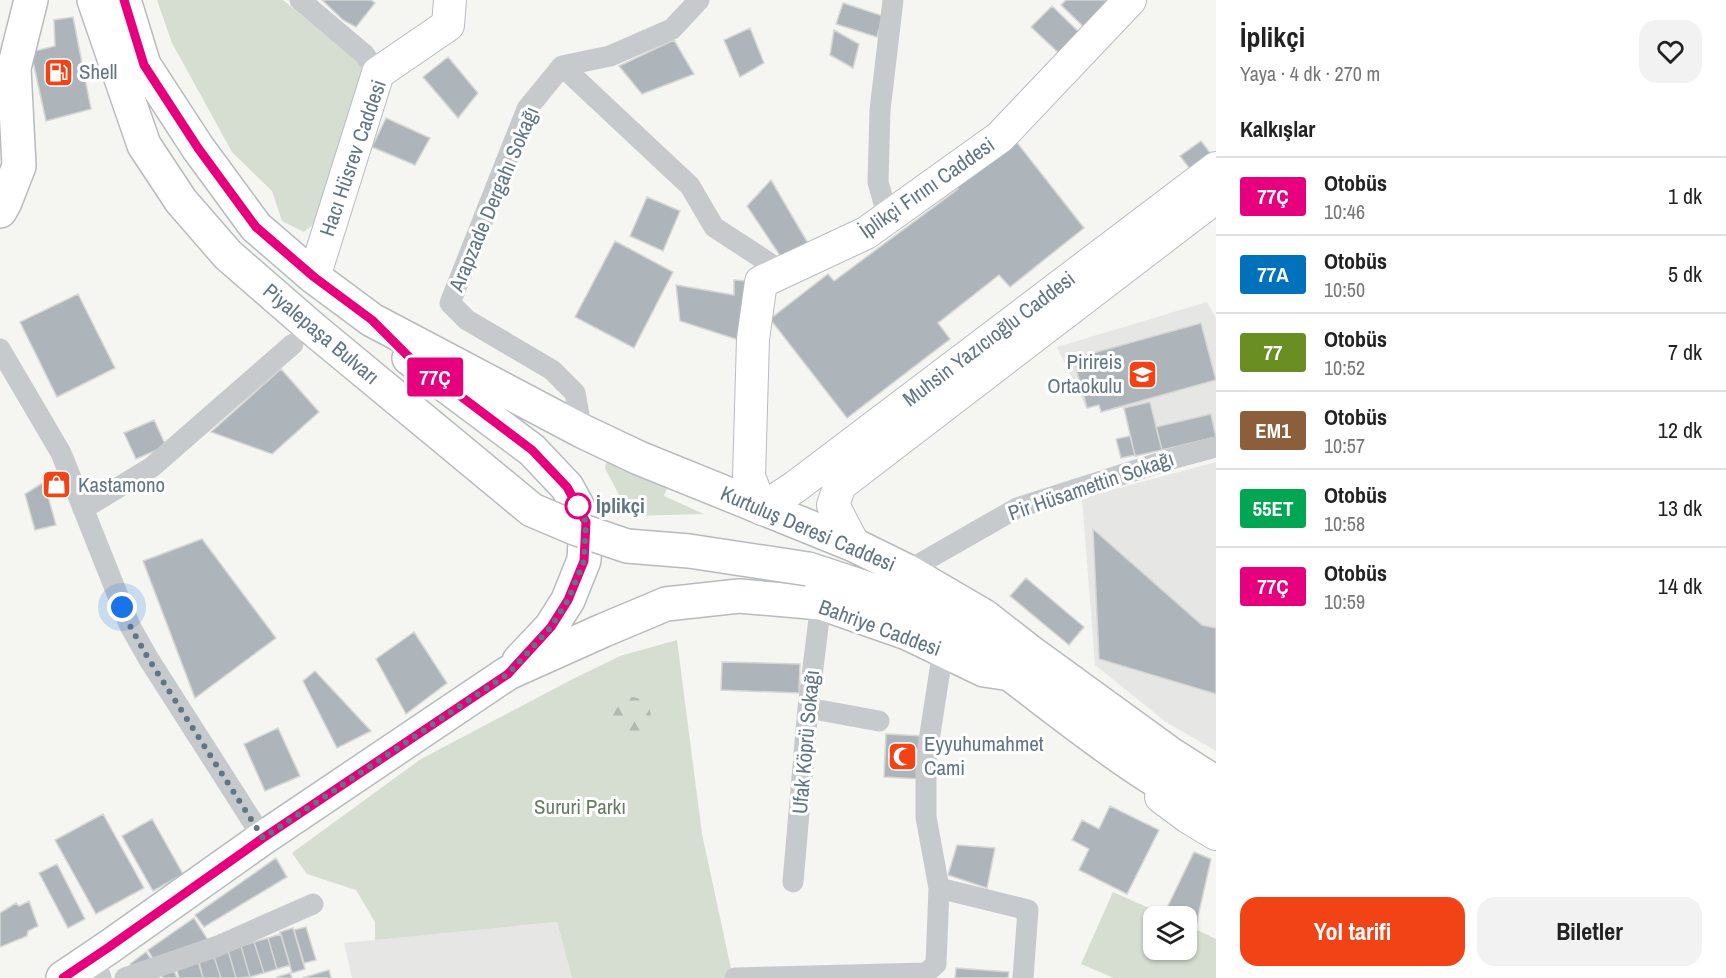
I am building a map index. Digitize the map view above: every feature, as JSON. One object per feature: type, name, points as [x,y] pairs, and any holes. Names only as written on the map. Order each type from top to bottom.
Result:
[{"type":"main road","points":[[0,211],[19,166],[5,70],[31,0]]},
{"type":"main road","name":"Piyalepaşa Bulvarı","points":[[94,0],[144,145],[181,201],[302,336],[532,510],[577,529],[627,546],[689,551],[808,568]]},
{"type":"main road","name":"Piyalepaşa Bulvarı","points":[[124,0],[144,65],[198,148],[256,227],[314,277],[372,320]]},
{"type":"main road","name":"Kurtuluş Deresi Caddesi","points":[[372,320],[582,431],[639,458],[854,545],[907,571],[984,615],[1029,651],[1172,755],[1216,783]]},
{"type":"main road","name":"Bahriye Caddesi","points":[[372,320],[410,358],[532,450],[567,487],[586,522],[584,561],[568,600],[551,627],[508,674]]},
{"type":"main road","name":"Kurtuluş Deresi Caddesi","points":[[808,568],[868,589],[923,613],[976,647],[1094,738],[1162,783],[1216,814]]},
{"type":"main road","name":"Bahriye Caddesi","points":[[63,978],[101,961],[263,838],[508,674],[666,604],[740,596],[821,603],[907,633],[984,670],[1011,674]]},
{"type":"street","points":[[300,0],[364,54],[378,73]]},
{"type":"street","name":"Hacı Hüsrev Caddesi","points":[[314,277],[378,73],[448,25],[450,0]]},
{"type":"street","points":[[562,66],[610,56],[672,29],[699,0]]},
{"type":"street","points":[[888,218],[878,182],[880,110],[893,0]]},
{"type":"street","name":"İplikçi Fırını Caddesi","points":[[762,508],[749,477],[753,339],[761,282],[866,233],[1000,137],[1130,0]]},
{"type":"street","points":[[562,66],[690,186],[714,227],[783,272]]},
{"type":"street","name":"Arapzade Dergahı Sokağı","points":[[562,66],[527,109],[450,303],[466,320],[552,370],[575,393],[582,431]]},
{"type":"street","name":"Muhsin Yazıcıoğlu Caddesi","points":[[762,508],[795,488],[828,477],[1063,298],[1216,168]]},
{"type":"street","name":"Muhsin Yazıcıoğlu Caddesi","points":[[1063,298],[1216,197]]},
{"type":"street","points":[[83,509],[152,467],[302,336]]},
{"type":"street","points":[[0,349],[61,453],[130,626],[154,668],[263,838]]},
{"type":"street","name":"Pir Hüsamettin Sokağı","points":[[907,571],[1017,508],[1216,447]]},
{"type":"street","points":[[828,477],[833,505],[854,545]]},
{"type":"street","name":"Ufak Köprü Sokağı","points":[[793,882],[808,708],[821,603]]},
{"type":"street","points":[[735,978],[850,977],[926,973],[936,964],[939,888],[926,817],[926,760],[943,650]]},
{"type":"street","points":[[808,708],[879,721]]},
{"type":"street","points":[[1123,757],[1165,800],[1216,834]]},
{"type":"street","points":[[939,888],[1028,910],[1023,978]]},
{"type":"street","points":[[101,961],[124,978],[218,946],[313,904]]},
{"type":"shaded area","name":"Pirireis Ortaokulu","points":[[1207,302],[1216,318],[1216,435],[1211,414],[1156,427],[1150,402],[1101,412],[1099,405],[1086,408],[1057,347]]},
{"type":"shaded area","points":[[1216,462],[1216,751],[1166,722],[1095,665],[1082,498]]},
{"type":"shaded area","points":[[557,922],[572,978],[352,978],[344,943]]},
{"type":"green space","points":[[157,0],[283,0],[368,70],[322,217],[304,232],[282,221],[272,191],[232,152],[172,43]]},
{"type":"green space","points":[[607,460],[667,488],[664,496],[704,514],[630,516],[605,468]]},
{"type":"green space","name":"Sururi Parkı","points":[[677,640],[702,834],[733,978],[572,978],[557,922],[375,940],[375,922],[356,890],[307,874],[292,853],[421,759],[620,656]]},
{"type":"green space","points":[[631,697],[645,703],[651,717],[645,731],[631,737],[617,731],[611,717],[617,703]]},
{"type":"green space","points":[[1113,892],[1144,906],[1143,960],[1197,960],[1197,930],[1216,939],[1216,978],[1114,978],[1081,964]]},
{"type":"building","points":[[322,0],[371,0],[375,3],[356,27],[343,20]]},
{"type":"building","points":[[1066,0],[1121,0],[1089,32],[1061,5]]},
{"type":"building","points":[[843,3],[883,16],[877,37],[836,24]]},
{"type":"building","points":[[1052,6],[1083,36],[1063,57],[1031,27]]},
{"type":"building","points":[[73,17],[91,109],[46,121],[31,52],[55,46],[54,20]]},
{"type":"building","points":[[750,28],[764,63],[740,77],[724,40]]},
{"type":"building","points":[[834,30],[859,44],[853,68],[830,55]]},
{"type":"building","points":[[674,40],[694,74],[642,94],[619,66]]},
{"type":"building","points":[[448,57],[478,93],[458,118],[423,77]]},
{"type":"building","points":[[386,118],[430,138],[415,165],[372,147]]},
{"type":"building","points":[[1011,135],[1084,228],[1010,287],[999,275],[938,323],[950,339],[847,418],[770,319],[828,274],[834,281],[958,189],[953,181]]},
{"type":"building","points":[[1201,141],[1211,154],[1190,169],[1180,156]]},
{"type":"building","points":[[771,180],[809,245],[789,269],[747,206]]},
{"type":"building","points":[[647,197],[680,211],[663,251],[630,236]]},
{"type":"building","points":[[615,241],[673,272],[634,348],[575,317]]},
{"type":"building","points":[[734,280],[761,282],[742,341],[680,321],[676,285],[734,295]]},
{"type":"building","points":[[78,294],[115,368],[57,397],[20,322]]},
{"type":"building","points":[[1201,323],[1216,380],[1101,412],[1099,405],[1087,408],[1075,365],[1088,361],[1086,355]]},
{"type":"building","points":[[281,369],[319,412],[272,454],[211,432]]},
{"type":"building","points":[[1150,402],[1162,450],[1135,456],[1124,408]]},
{"type":"building","points":[[1211,414],[1216,437],[1162,450],[1156,427]]},
{"type":"building","points":[[154,420],[166,446],[136,459],[124,433]]},
{"type":"building","points":[[1130,436],[1135,455],[1121,458],[1116,439]]},
{"type":"building","points":[[44,482],[56,525],[35,530],[25,494]]},
{"type":"building","points":[[1093,529],[1202,625],[1216,628],[1216,694],[1099,659]]},
{"type":"building","points":[[202,539],[276,638],[195,698],[143,561]]},
{"type":"building","points":[[1026,578],[1084,627],[1069,645],[1010,596]]},
{"type":"building","points":[[414,632],[447,683],[406,714],[376,659]]},
{"type":"building","points":[[722,662],[800,664],[799,693],[721,690]]},
{"type":"building","points":[[315,671],[371,731],[337,748],[303,681]]},
{"type":"building","points":[[278,728],[300,776],[265,791],[244,744]]},
{"type":"building","name":"Eyyuhumahmet Cami","points":[[886,734],[923,736],[921,779],[884,777]]},
{"type":"building","points":[[1110,806],[1159,830],[1127,894],[1079,870],[1089,849],[1072,840],[1082,820],[1099,829]]},
{"type":"building","points":[[103,814],[144,888],[96,914],[55,840]]},
{"type":"building","points":[[152,819],[183,874],[153,891],[122,836]]},
{"type":"building","points":[[957,845],[995,848],[987,888],[948,875]]},
{"type":"building","points":[[1194,852],[1211,859],[1197,921],[1197,906],[1168,906]]},
{"type":"building","points":[[276,858],[287,877],[204,927],[195,915]]},
{"type":"building","points":[[57,864],[85,919],[68,928],[39,873]]},
{"type":"building","points":[[29,901],[38,926],[28,931],[27,936],[0,947],[0,913],[16,903],[19,906]]},
{"type":"building","points":[[194,918],[211,945],[156,964],[148,950]]},
{"type":"building","points":[[306,927],[316,960],[304,963],[294,930]]},
{"type":"building","points":[[293,928],[305,969],[292,973],[280,932]]},
{"type":"building","points":[[281,934],[290,965],[277,969],[268,938]]},
{"type":"building","points":[[268,938],[277,969],[264,973],[254,942]]},
{"type":"building","points":[[254,942],[264,973],[250,977],[241,946]]},
{"type":"building","points":[[241,946],[250,977],[236,978],[228,950]]},
{"type":"building","points":[[228,950],[236,978],[221,978],[213,954]]},
{"type":"building","points":[[146,952],[153,962],[135,969],[130,964]]},
{"type":"building","points":[[213,954],[221,978],[203,978],[198,958]]},
{"type":"building","points":[[198,961],[203,978],[179,978],[176,967]]},
{"type":"building","points":[[173,968],[177,978],[163,978],[162,973]]},
{"type":"building","points":[[956,968],[1009,972],[1008,978],[955,978]]},
{"type":"building","points":[[329,970],[331,978],[302,978]]},
{"type":"building","points":[[290,973],[292,978],[277,977]]},
{"type":"bus line","name":"77Ç","points":[[63,978],[263,838],[508,674],[551,627],[568,600],[584,561],[586,522],[567,487],[532,450],[410,358],[372,320],[314,277],[256,227],[198,148],[144,65],[124,0]]},
{"type":"place","name":"Shell","points":[[58,72]]},
{"type":"place","name":"Pirireis Ortaokulu","points":[[1143,374]]},
{"type":"place","name":"Kastamono","points":[[57,485]]},
{"type":"place","name":"İplikçi","points":[[578,506]]},
{"type":"place","name":"Eyyuhumahmet Cami","points":[[903,756]]},
{"type":"route","points":[[122,607],[148,658],[263,838],[508,674],[551,627],[568,600],[584,561],[586,522],[577,504],[578,506]]}]
